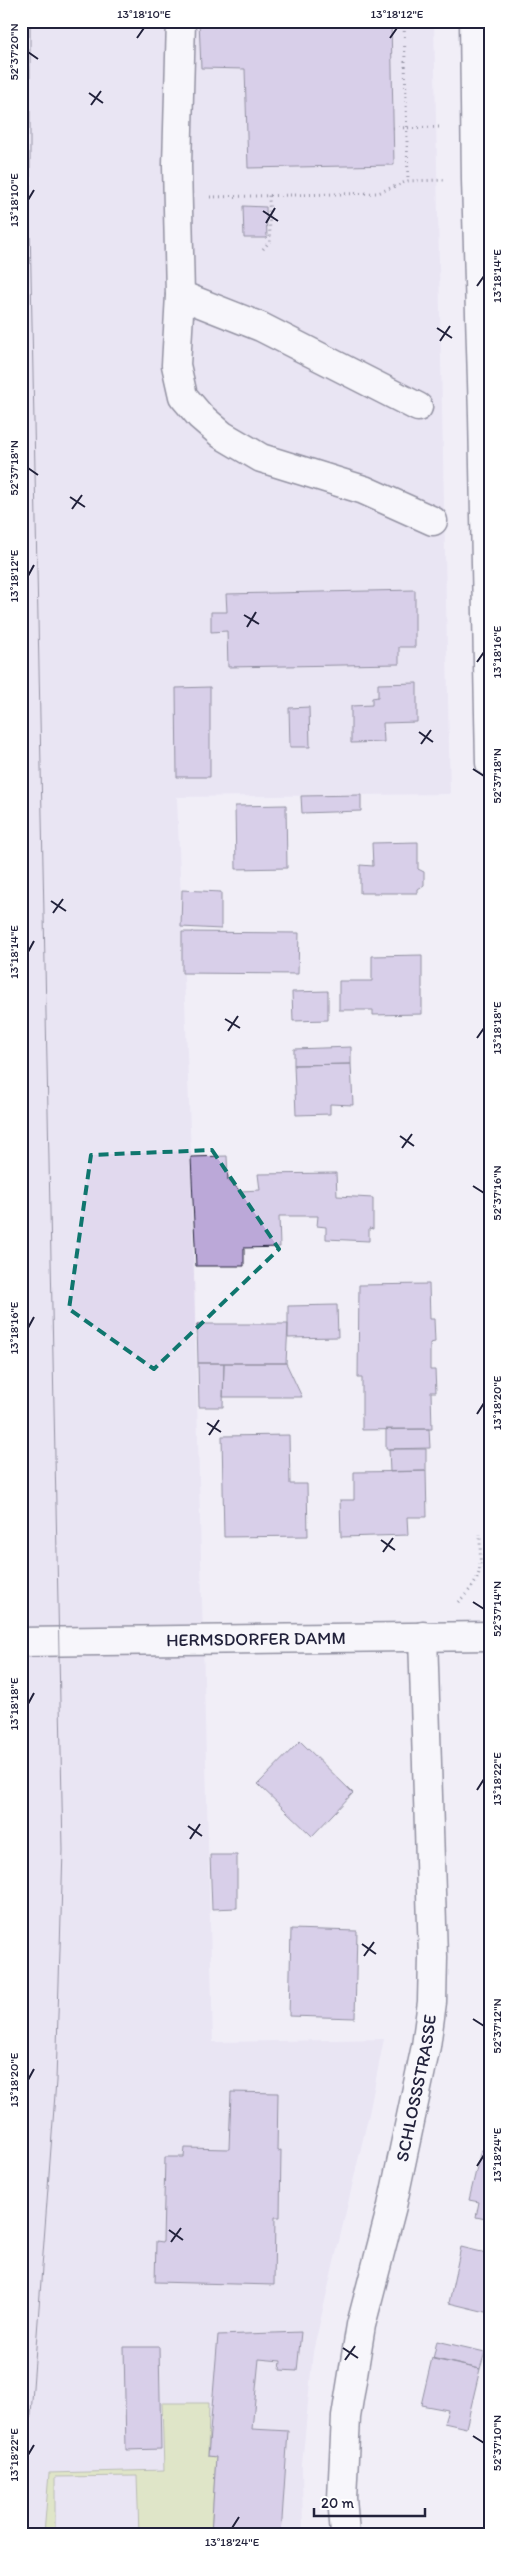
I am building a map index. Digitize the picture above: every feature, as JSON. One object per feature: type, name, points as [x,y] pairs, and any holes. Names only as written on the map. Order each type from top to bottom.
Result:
[{"type":"street","points":[[181,21],[177,198],[180,295],[176,365],[182,396],[200,416],[222,435],[261,458],[364,490],[433,521]]},
{"type":"street","points":[[474,21],[490,763]]},
{"type":"street","points":[[180,295],[261,327],[418,407]]},
{"type":"street","name":"SCHLOSSSTRASSE","points":[[345,2534],[342,2498],[346,2417],[361,2325],[392,2206],[426,2046],[432,2002],[434,1957],[423,1636]]},
{"type":"street","name":"HERMSDORFER DAMM","points":[[21,1642],[490,1636]]},
{"type":"path","points":[[404,21],[408,182]]},
{"type":"path","points":[[393,128],[475,126]]},
{"type":"path","points":[[177,198],[378,193],[408,182],[476,180]]},
{"type":"path","points":[[263,248],[270,241],[269,195]]},
{"type":"path","points":[[450,1606],[472,1589],[480,1576],[480,1534]]},
{"type":"highlighted area","points":[[212,1150],[279,1249],[154,1369],[69,1309],[91,1155]]},
{"type":"shaded area","points":[[21,21],[434,21],[450,794],[177,797],[191,1155],[213,2042],[384,2039],[369,2114],[313,2352],[302,2465],[303,2534],[21,2534]]},
{"type":"green space","points":[[162,2403],[209,2403],[208,2456],[216,2457],[211,2534],[139,2534],[137,2476],[55,2477],[55,2534],[44,2534],[49,2473],[164,2470]]},
{"type":"building","points":[[199,21],[391,21],[394,165],[248,168],[245,69],[201,68]]},
{"type":"building","points":[[243,206],[266,207],[267,238],[244,238]]},
{"type":"building","points":[[415,590],[415,647],[399,647],[399,664],[228,667],[227,631],[211,632],[211,612],[227,612],[226,594]]},
{"type":"building","points":[[417,683],[417,722],[383,723],[384,742],[351,743],[351,706],[372,705],[372,698],[378,697],[378,684]]},
{"type":"building","points":[[210,687],[210,777],[177,777],[176,688]]},
{"type":"building","points":[[309,707],[310,747],[290,747],[289,708]]},
{"type":"building","points":[[361,795],[361,811],[302,813],[301,796]]},
{"type":"building","points":[[286,805],[287,868],[236,869],[235,806]]},
{"type":"building","points":[[418,842],[418,869],[424,872],[424,885],[418,889],[418,893],[360,893],[360,865],[373,866],[372,843]]},
{"type":"building","points":[[182,890],[221,892],[221,929],[181,927]]},
{"type":"building","points":[[182,932],[299,933],[298,974],[182,973]]},
{"type":"building","points":[[422,955],[422,1014],[373,1015],[373,1010],[339,1010],[339,981],[372,981],[372,956]]},
{"type":"building","points":[[328,991],[328,1020],[293,1021],[292,992]]},
{"type":"building","points":[[351,1047],[351,1064],[294,1065],[294,1049]]},
{"type":"building","points":[[351,1064],[353,1105],[330,1104],[330,1114],[296,1115],[294,1065]]},
{"type":"building","points":[[227,1156],[228,1180],[241,1191],[260,1190],[258,1174],[336,1173],[337,1196],[373,1198],[373,1229],[369,1228],[369,1241],[326,1239],[326,1227],[317,1226],[318,1216],[279,1216],[280,1247],[244,1248],[244,1266],[196,1266],[191,1157]]},
{"type":"building","points":[[429,1284],[430,1319],[434,1319],[435,1342],[430,1343],[430,1370],[435,1370],[436,1392],[431,1392],[432,1429],[362,1430],[362,1378],[358,1378],[359,1285]]},
{"type":"building","points":[[337,1305],[338,1337],[288,1338],[288,1306]]},
{"type":"building","points":[[197,1324],[288,1324],[286,1363],[198,1363]]},
{"type":"building","points":[[198,1363],[224,1363],[223,1407],[199,1407]]},
{"type":"building","points":[[224,1363],[286,1363],[302,1397],[223,1397]]},
{"type":"building","points":[[386,1429],[429,1429],[430,1448],[386,1449]]},
{"type":"building","points":[[289,1435],[290,1484],[307,1484],[308,1536],[224,1537],[222,1436]]},
{"type":"building","points":[[389,1449],[426,1449],[426,1471],[390,1472]]},
{"type":"building","points":[[426,1471],[427,1517],[407,1517],[408,1535],[341,1537],[340,1500],[354,1500],[354,1472]]},
{"type":"building","points":[[300,1741],[353,1793],[312,1836],[258,1784]]},
{"type":"building","points":[[210,1855],[237,1855],[237,1908],[212,1909]]},
{"type":"building","points":[[291,1929],[357,1931],[355,2018],[289,2016]]},
{"type":"building","points":[[231,2092],[278,2093],[277,2151],[281,2150],[280,2217],[275,2217],[274,2285],[155,2282],[156,2241],[163,2242],[165,2157],[184,2157],[185,2148],[229,2149]]},
{"type":"building","points":[[481,2150],[490,2153],[490,2220],[476,2217],[479,2202],[469,2200]]},
{"type":"building","points":[[461,2247],[490,2254],[490,2313],[449,2303]]},
{"type":"building","points":[[301,2332],[297,2371],[280,2370],[281,2361],[259,2359],[252,2429],[288,2431],[281,2534],[211,2534],[216,2457],[208,2456],[218,2335]]},
{"type":"building","points":[[437,2341],[485,2352],[480,2369],[433,2359]]},
{"type":"building","points":[[124,2347],[159,2347],[161,2449],[126,2450]]},
{"type":"building","points":[[432,2358],[480,2369],[466,2428],[444,2423],[448,2410],[421,2405]]},
{"type":"tram line","points":[[22,2534],[56,2081],[63,1850],[30,225],[30,21]]}]
